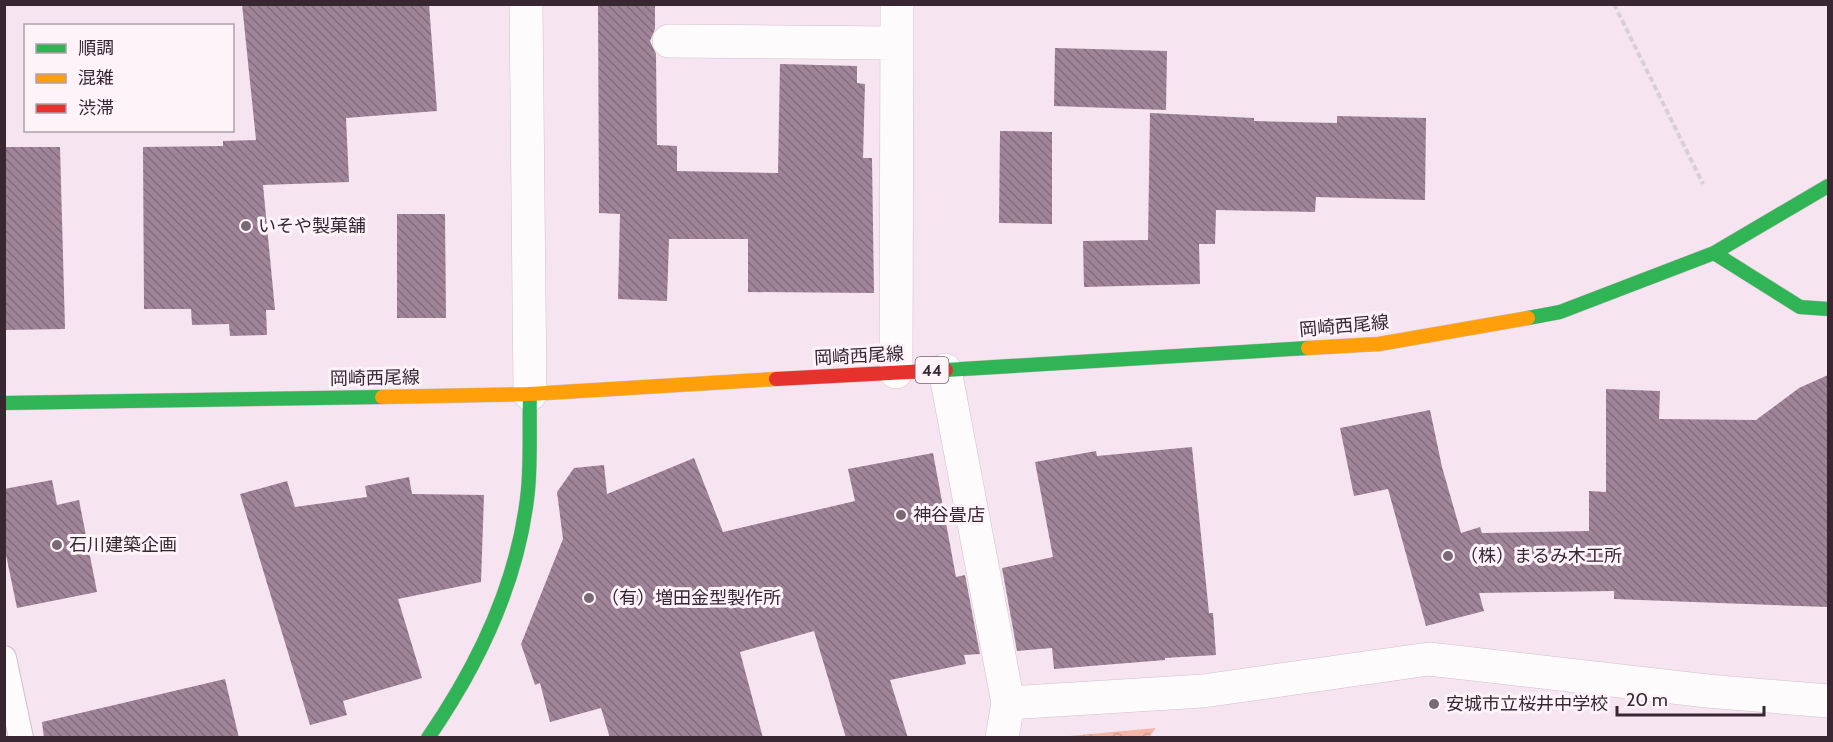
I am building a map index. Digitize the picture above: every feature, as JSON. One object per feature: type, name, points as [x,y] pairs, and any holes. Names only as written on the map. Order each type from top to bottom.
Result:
[{"type":"main road","name":"岡崎西尾線","points":[[4,403],[530,394],[1379,344],[1560,312],[1714,253],[1828,186]]},
{"type":"main road","points":[[1714,253],[1800,307],[1828,309]]},
{"type":"main road","points":[[428,738],[488,639],[515,562],[526,501],[530,394]]},
{"type":"street","points":[[526,4],[530,394]]},
{"type":"street","points":[[897,4],[897,372]]},
{"type":"street","points":[[669,40],[897,43]]},
{"type":"street","points":[[945,370],[1008,703],[1002,738]]},
{"type":"street","points":[[1008,703],[1203,691],[1430,659],[1707,691],[1828,701]]},
{"type":"lane","points":[[4,658],[21,738]]},
{"type":"path","points":[[1614,4],[1703,184]]},
{"type":"green space","points":[[1156,728],[1149,737],[1058,737]]},
{"type":"building","points":[[242,4],[429,4],[437,111],[346,118],[349,182],[263,185],[275,310],[266,310],[267,335],[230,336],[229,324],[192,325],[191,309],[144,309],[143,147],[223,146],[223,141],[256,140]]},
{"type":"building","points":[[598,4],[655,4],[655,29],[650,41],[656,54],[657,145],[677,146],[677,171],[778,173],[780,64],[857,66],[857,83],[865,84],[863,158],[872,158],[874,293],[748,292],[748,239],[669,239],[667,301],[618,299],[620,214],[599,213]]},
{"type":"building","points":[[1055,48],[1167,51],[1166,110],[1054,106]]},
{"type":"building","points":[[1150,113],[1254,118],[1254,121],[1337,123],[1337,116],[1426,118],[1425,200],[1316,197],[1315,212],[1216,210],[1215,244],[1199,244],[1200,284],[1084,287],[1083,241],[1148,240]]},
{"type":"building","points":[[1000,131],[1052,132],[1052,224],[999,223]]},
{"type":"building","points":[[4,147],[60,147],[65,329],[4,330]]},
{"type":"building","points":[[397,214],[445,214],[446,318],[397,318]]},
{"type":"building","points":[[1828,375],[1828,607],[1614,599],[1614,591],[1479,593],[1484,611],[1426,626],[1388,489],[1354,496],[1340,428],[1430,410],[1442,467],[1461,533],[1480,527],[1482,533],[1589,531],[1589,491],[1606,492],[1606,389],[1660,391],[1659,419],[1756,420],[1799,388]]},
{"type":"building","points":[[1192,447],[1209,613],[1213,613],[1216,655],[1054,669],[1052,648],[1017,651],[1002,568],[1053,557],[1035,462],[1096,451],[1097,456]]},
{"type":"building","points":[[933,453],[956,577],[965,575],[980,654],[964,655],[966,664],[890,680],[908,738],[846,738],[814,631],[740,652],[763,738],[610,738],[601,708],[550,722],[540,683],[535,685],[521,644],[563,539],[557,492],[574,468],[604,465],[607,494],[694,458],[723,532],[855,501],[848,469]]},
{"type":"building","points":[[409,477],[412,494],[484,495],[481,582],[398,599],[422,678],[343,701],[347,715],[310,725],[240,494],[287,481],[295,507],[367,497],[365,486]]},
{"type":"building","name":"石川建築企画","points":[[52,480],[57,505],[79,500],[97,592],[17,608],[4,545],[4,489]]},
{"type":"building","points":[[225,679],[239,738],[44,738],[42,722]]},
{"type":"traffic: fast","points":[[1528,318],[1560,312],[1714,253],[1828,186]]},
{"type":"traffic: fast","points":[[1714,253],[1800,307],[1828,309]]},
{"type":"traffic: fast","points":[[946,370],[1308,348]]},
{"type":"traffic: fast","points":[[428,738],[447,710],[480,651],[506,589],[516,557],[528,490],[530,394]]},
{"type":"traffic: fast","points":[[4,403],[382,397]]},
{"type":"traffic: slow","points":[[1308,348],[1379,344],[1528,318]]},
{"type":"traffic: slow","points":[[382,397],[530,394],[776,379]]},
{"type":"traffic: jam","points":[[776,379],[946,370]]},
{"type":"place","name":"いそや製菓舗","points":[[246,226]]},
{"type":"place","name":"神谷畳店","points":[[901,515]]},
{"type":"place","name":"石川建築企画","points":[[57,545]]},
{"type":"place","name":"（株）まるみ木工所","points":[[1448,556]]},
{"type":"place","name":"（有）増田金型製作所","points":[[589,598]]},
{"type":"place","name":"安城市立桜井中学校","points":[[1434,704]]}]
